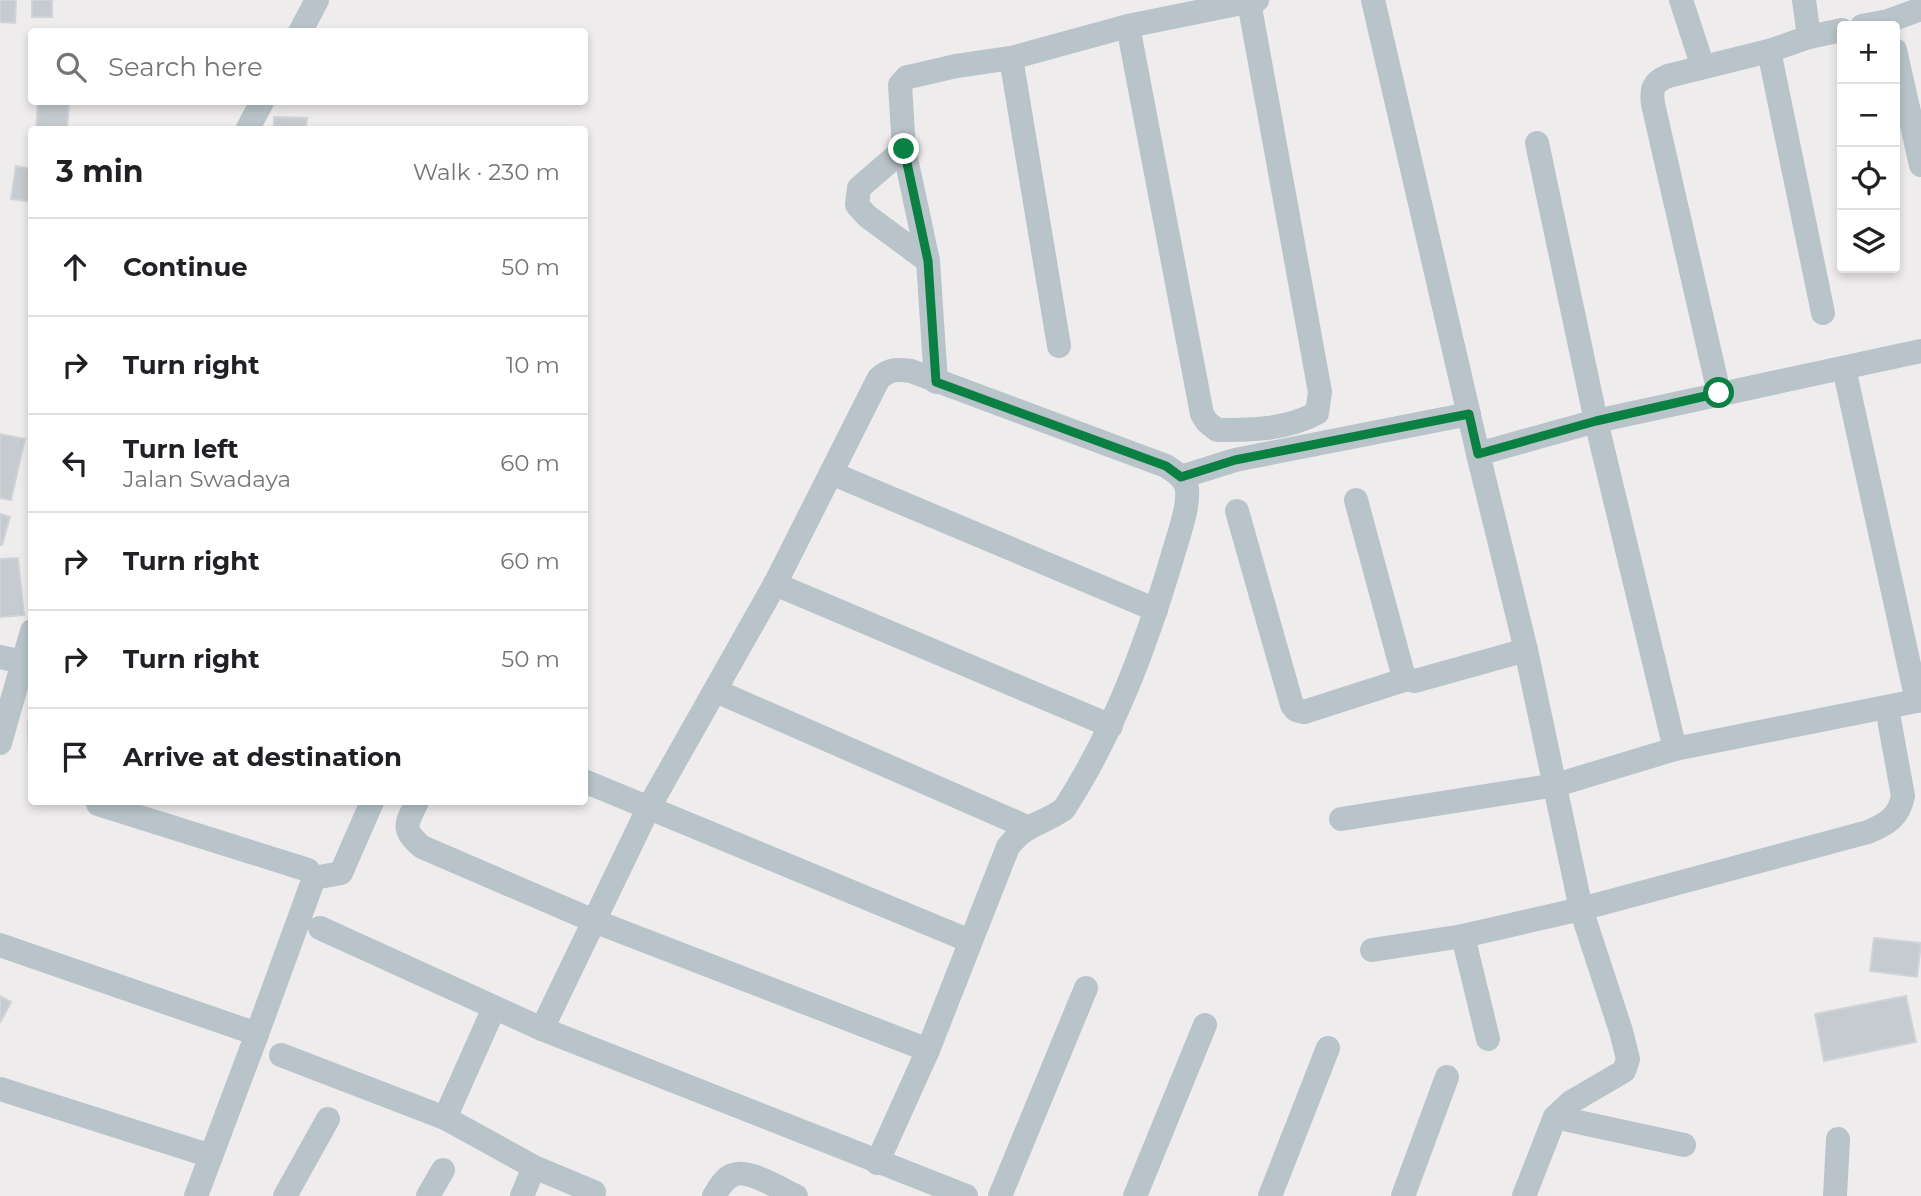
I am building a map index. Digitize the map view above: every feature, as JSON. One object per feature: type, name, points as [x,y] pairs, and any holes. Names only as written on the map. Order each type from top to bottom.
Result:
[{"type":"street","points":[[302,28],[317,0]]},
{"type":"street","points":[[1373,0],[1526,650],[1581,909],[1628,1059],[1624,1071],[1570,1102],[1555,1117],[1524,1196]]},
{"type":"street","points":[[1681,0],[1703,67]]},
{"type":"street","points":[[1804,0],[1809,37]]},
{"type":"street","points":[[936,382],[928,261],[904,149],[900,85],[907,78],[956,66],[1011,58],[1128,26],[1253,1],[1320,392],[1317,413],[1302,421],[1280,427],[1217,430],[1202,414],[1128,26]]},
{"type":"street","points":[[1895,21],[1921,9]]},
{"type":"street","points":[[1719,393],[1652,88],[1658,80],[1837,31]]},
{"type":"street","points":[[1769,51],[1823,313]]},
{"type":"street","points":[[1011,58],[1059,346]]},
{"type":"street","points":[[1900,72],[1921,165]]},
{"type":"street","points":[[249,126],[260,105]]},
{"type":"street","points":[[1537,143],[1596,421],[1675,749]]},
{"type":"street","points":[[904,149],[859,188],[857,205],[866,216],[928,261]]},
{"type":"street","points":[[1478,454],[1596,421],[1921,351]]},
{"type":"street","points":[[1341,819],[1556,785],[1675,749],[1919,700],[1843,368]]},
{"type":"street","points":[[542,1029],[649,807],[775,584],[879,378],[898,369],[911,371],[1166,466],[1181,477],[1187,489],[1182,521],[1156,610],[1111,726],[1064,809],[1053,817],[1027,827],[1008,847],[928,1050],[877,1163]]},
{"type":"street","points":[[1181,477],[1235,460],[1469,414]]},
{"type":"street","points":[[831,473],[1156,610]]},
{"type":"street","points":[[1356,500],[1403,674],[1407,679]]},
{"type":"street","points":[[1237,512],[1292,705],[1296,710],[1304,712],[1407,679],[1415,681],[1526,650]]},
{"type":"street","points":[[775,584],[1111,726]]},
{"type":"street","points":[[0,743],[11,660],[28,637]]},
{"type":"street","points":[[716,691],[1027,827]]},
{"type":"street","points":[[1372,950],[1463,936],[1581,909],[1885,825],[1895,816],[1903,796],[1886,708]]},
{"type":"street","points":[[588,782],[970,941]]},
{"type":"street","points":[[101,805],[308,870],[314,878]]},
{"type":"street","points":[[314,878],[341,873],[371,805]]},
{"type":"street","points":[[416,805],[407,822],[409,836],[422,847],[593,920],[928,1050]]},
{"type":"street","points":[[196,1196],[314,878]]},
{"type":"street","points":[[320,928],[542,1029],[966,1196]]},
{"type":"street","points":[[1463,936],[1488,1039]]},
{"type":"street","points":[[0,945],[257,1034]]},
{"type":"street","points":[[1000,1196],[1086,988]]},
{"type":"street","points":[[445,1118],[494,1008]]},
{"type":"street","points":[[1135,1196],[1205,1025]]},
{"type":"street","points":[[1270,1196],[1328,1048]]},
{"type":"street","points":[[281,1055],[445,1118],[534,1167],[593,1192]]},
{"type":"street","points":[[1403,1196],[1447,1077]]},
{"type":"street","points":[[0,1089],[211,1156]]},
{"type":"street","points":[[1555,1117],[1684,1145]]},
{"type":"street","points":[[285,1196],[328,1119]]},
{"type":"street","points":[[1835,1196],[1838,1139]]},
{"type":"street","points":[[522,1196],[534,1167]]},
{"type":"street","points":[[428,1196],[443,1170]]},
{"type":"street","points":[[715,1196],[726,1179],[734,1173],[748,1174],[796,1196]]},
{"type":"building","points":[[0,0],[16,0],[15,23],[0,22]]},
{"type":"building","points":[[32,0],[52,0],[52,17],[32,17]]},
{"type":"building","points":[[38,105],[69,105],[67,126],[36,126]]},
{"type":"building","points":[[274,117],[307,118],[306,126],[274,126]]},
{"type":"building","points":[[16,166],[28,168],[28,201],[11,199]]},
{"type":"building","points":[[0,434],[25,439],[11,500],[0,498]]},
{"type":"building","points":[[0,514],[10,517],[2,545],[0,545]]},
{"type":"building","points":[[18,558],[24,615],[0,617],[0,559]]},
{"type":"building","points":[[1874,938],[1921,943],[1917,977],[1870,971]]},
{"type":"building","points":[[0,996],[11,1002],[0,1023]]},
{"type":"building","points":[[1906,996],[1916,1042],[1824,1061],[1815,1014]]},
{"type":"route","points":[[904,149],[928,261],[936,382],[1166,466],[1181,477],[1235,460],[1469,414],[1478,454],[1596,421],[1719,393]]}]
